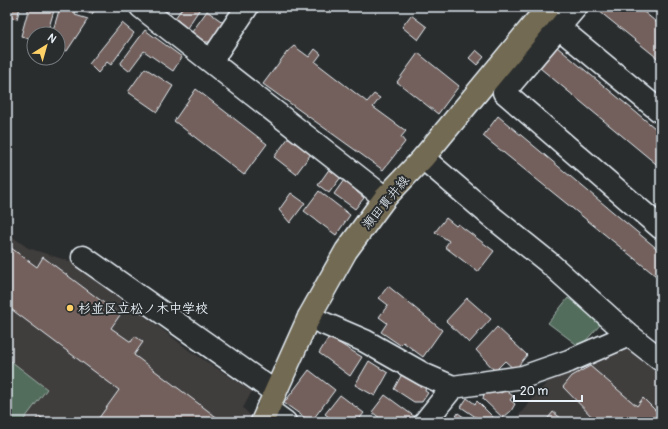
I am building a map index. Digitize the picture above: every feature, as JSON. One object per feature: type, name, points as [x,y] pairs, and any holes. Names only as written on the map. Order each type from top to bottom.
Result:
[{"type":"main road","name":"瀬田貫井線","points":[[268,408],[309,317],[346,251],[385,198],[423,158],[548,7]]},
{"type":"street","points":[[140,7],[385,198]]},
{"type":"street","points":[[211,61],[247,7]]},
{"type":"street","points":[[576,7],[504,92],[661,228]]},
{"type":"street","points":[[558,27],[661,112]]},
{"type":"street","points":[[423,158],[492,217],[548,262],[628,335],[661,360]]},
{"type":"street","points":[[83,256],[285,422]]},
{"type":"street","points":[[309,317],[365,341],[424,375],[452,387],[523,377],[569,361],[628,335]]},
{"type":"street","points":[[425,422],[452,387]]},
{"type":"shaded area","name":"杉並区立松ノ木中学校","points":[[7,233],[28,248],[78,264],[190,351],[252,391],[243,408],[252,417],[250,422],[7,422]]},
{"type":"shaded area","points":[[630,347],[661,372],[661,422],[513,422],[557,371]]},
{"type":"green space","points":[[568,298],[602,323],[580,347],[548,323]]},
{"type":"green space","points":[[7,358],[47,389],[22,422],[7,422]]},
{"type":"building","points":[[7,7],[20,7],[17,19],[7,17]]},
{"type":"building","points":[[29,7],[55,7],[49,26],[26,26],[26,38],[21,36]]},
{"type":"building","points":[[60,7],[76,7],[75,15],[88,19],[67,51],[66,26],[54,26]]},
{"type":"building","points":[[82,7],[97,7],[92,14],[81,11]]},
{"type":"building","points":[[183,7],[201,7],[187,28],[175,18]]},
{"type":"building","points":[[594,7],[638,7],[661,26],[661,61]]},
{"type":"building","points":[[207,11],[224,23],[210,42],[205,42],[192,32]]},
{"type":"building","points":[[411,15],[427,27],[418,40],[402,27]]},
{"type":"building","points":[[122,23],[134,33],[111,65],[107,62],[98,73],[89,64]]},
{"type":"building","points":[[145,30],[182,57],[173,71],[144,51],[129,71],[120,64]]},
{"type":"building","points":[[294,46],[309,57],[315,49],[321,54],[315,62],[367,102],[374,94],[380,98],[373,107],[406,131],[401,137],[405,142],[383,170],[263,84],[287,52]]},
{"type":"building","points":[[557,47],[661,133],[661,168],[540,68]]},
{"type":"building","points":[[476,50],[484,57],[477,65],[469,58]]},
{"type":"building","points":[[418,53],[459,86],[438,114],[397,82]]},
{"type":"building","points":[[145,68],[173,86],[157,112],[128,92]]},
{"type":"building","points":[[196,89],[267,144],[244,175],[174,121]]},
{"type":"building","points":[[498,116],[661,252],[661,280],[483,136]]},
{"type":"building","points":[[289,137],[311,154],[296,174],[274,157]]},
{"type":"building","points":[[330,168],[341,177],[329,193],[318,185]]},
{"type":"building","points":[[346,177],[360,186],[356,191],[364,198],[355,209],[334,194]]},
{"type":"building","points":[[319,191],[350,215],[336,235],[304,211]]},
{"type":"building","points":[[291,193],[305,203],[290,223],[279,210]]},
{"type":"building","points":[[446,218],[456,226],[458,224],[494,251],[478,272],[445,247],[449,241],[435,232]]},
{"type":"building","points":[[7,245],[37,267],[43,257],[120,315],[111,328],[131,342],[135,336],[143,342],[134,355],[223,422],[96,422],[119,390],[7,306]]},
{"type":"building","points":[[388,286],[442,330],[423,357],[403,342],[400,345],[381,332],[387,323],[379,317],[388,305],[379,298]]},
{"type":"building","points":[[467,298],[491,319],[469,343],[446,321]]},
{"type":"building","points":[[497,327],[527,355],[515,370],[505,361],[495,371],[476,350]]},
{"type":"building","points":[[329,337],[362,357],[350,376],[319,353]]},
{"type":"building","points":[[369,361],[388,373],[375,396],[355,385]]},
{"type":"building","points":[[590,366],[637,406],[643,398],[661,416],[661,422],[597,422],[563,387],[572,376]]},
{"type":"building","points":[[309,370],[335,390],[311,422],[284,403]]},
{"type":"building","points":[[402,374],[426,386],[425,391],[428,393],[422,402],[414,402],[394,389]]},
{"type":"building","points":[[505,390],[513,396],[510,400],[515,404],[511,411],[503,418],[483,399],[484,393],[498,391],[501,393]]},
{"type":"building","points":[[340,395],[364,413],[357,422],[335,422],[325,414]]},
{"type":"building","points":[[385,395],[415,417],[411,422],[385,422],[372,412]]},
{"type":"building","points":[[467,398],[475,404],[477,401],[495,419],[493,422],[483,422],[461,407]]},
{"type":"building","points":[[553,412],[566,422],[545,422]]},
{"type":"building","points":[[458,413],[471,422],[454,422]]},
{"type":"building","points":[[39,416],[47,422],[34,422]]},
{"type":"place","name":"杉並区立松ノ木中学校","points":[[70,308]]}]
